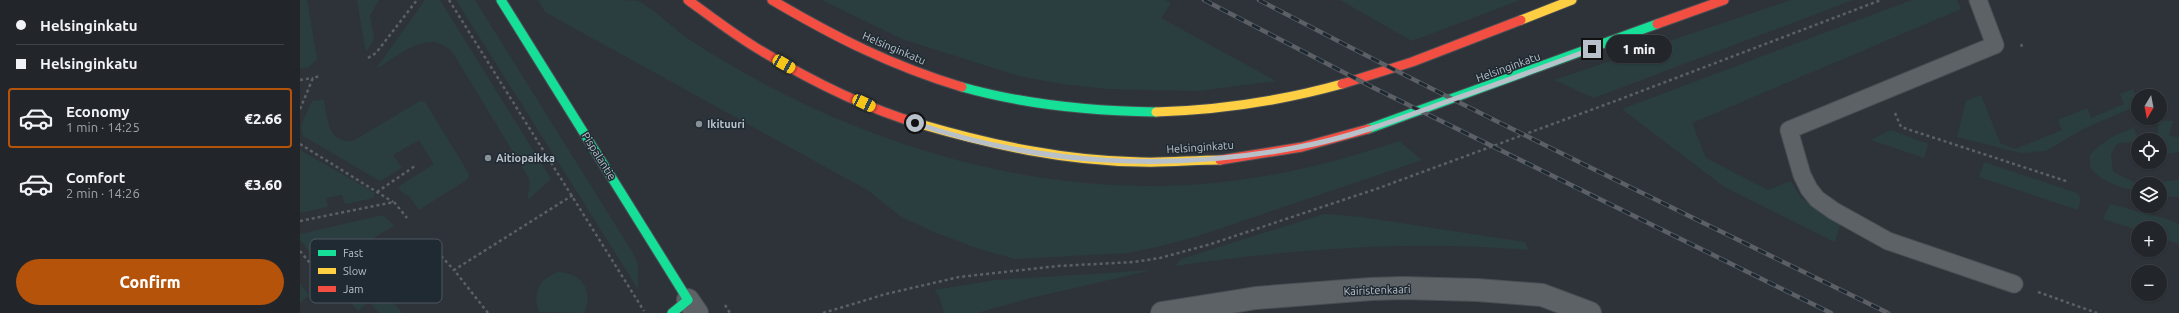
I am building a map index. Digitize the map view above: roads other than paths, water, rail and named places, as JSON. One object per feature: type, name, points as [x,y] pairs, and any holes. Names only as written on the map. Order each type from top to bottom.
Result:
[{"type":"main road","name":"Pispalantie","points":[[501,0],[686,308]]},
{"type":"main road","name":"Helsinginkatu","points":[[688,0],[745,41],[797,72],[877,110],[940,132],[998,147],[1096,160],[1148,162],[1191,161],[1255,154],[1300,147],[1378,127],[1724,0]]},
{"type":"main road","name":"Helsinginkatu","points":[[772,0],[825,32],[898,65],[962,87],[1000,97],[1049,105],[1152,112],[1186,112],[1247,105],[1338,86],[1428,55],[1572,0]]},
{"type":"street","name":"Kairistenkaari","points":[[1162,313],[1256,298],[1403,288],[1477,290],[1542,295],[1590,313]]},
{"type":"lane","points":[[1978,0],[1995,45],[1790,130],[1802,175],[1809,189],[1818,199],[1834,210],[1888,241],[2014,284]]},
{"type":"railway","points":[[1204,0],[1372,87],[1831,313]]},
{"type":"railway","points":[[1259,0],[1494,120],[1888,313]]},
{"type":"place","name":"Ikituuri","points":[[699,124]]},
{"type":"place","name":"Aitiopaikka","points":[[488,158]]}]
